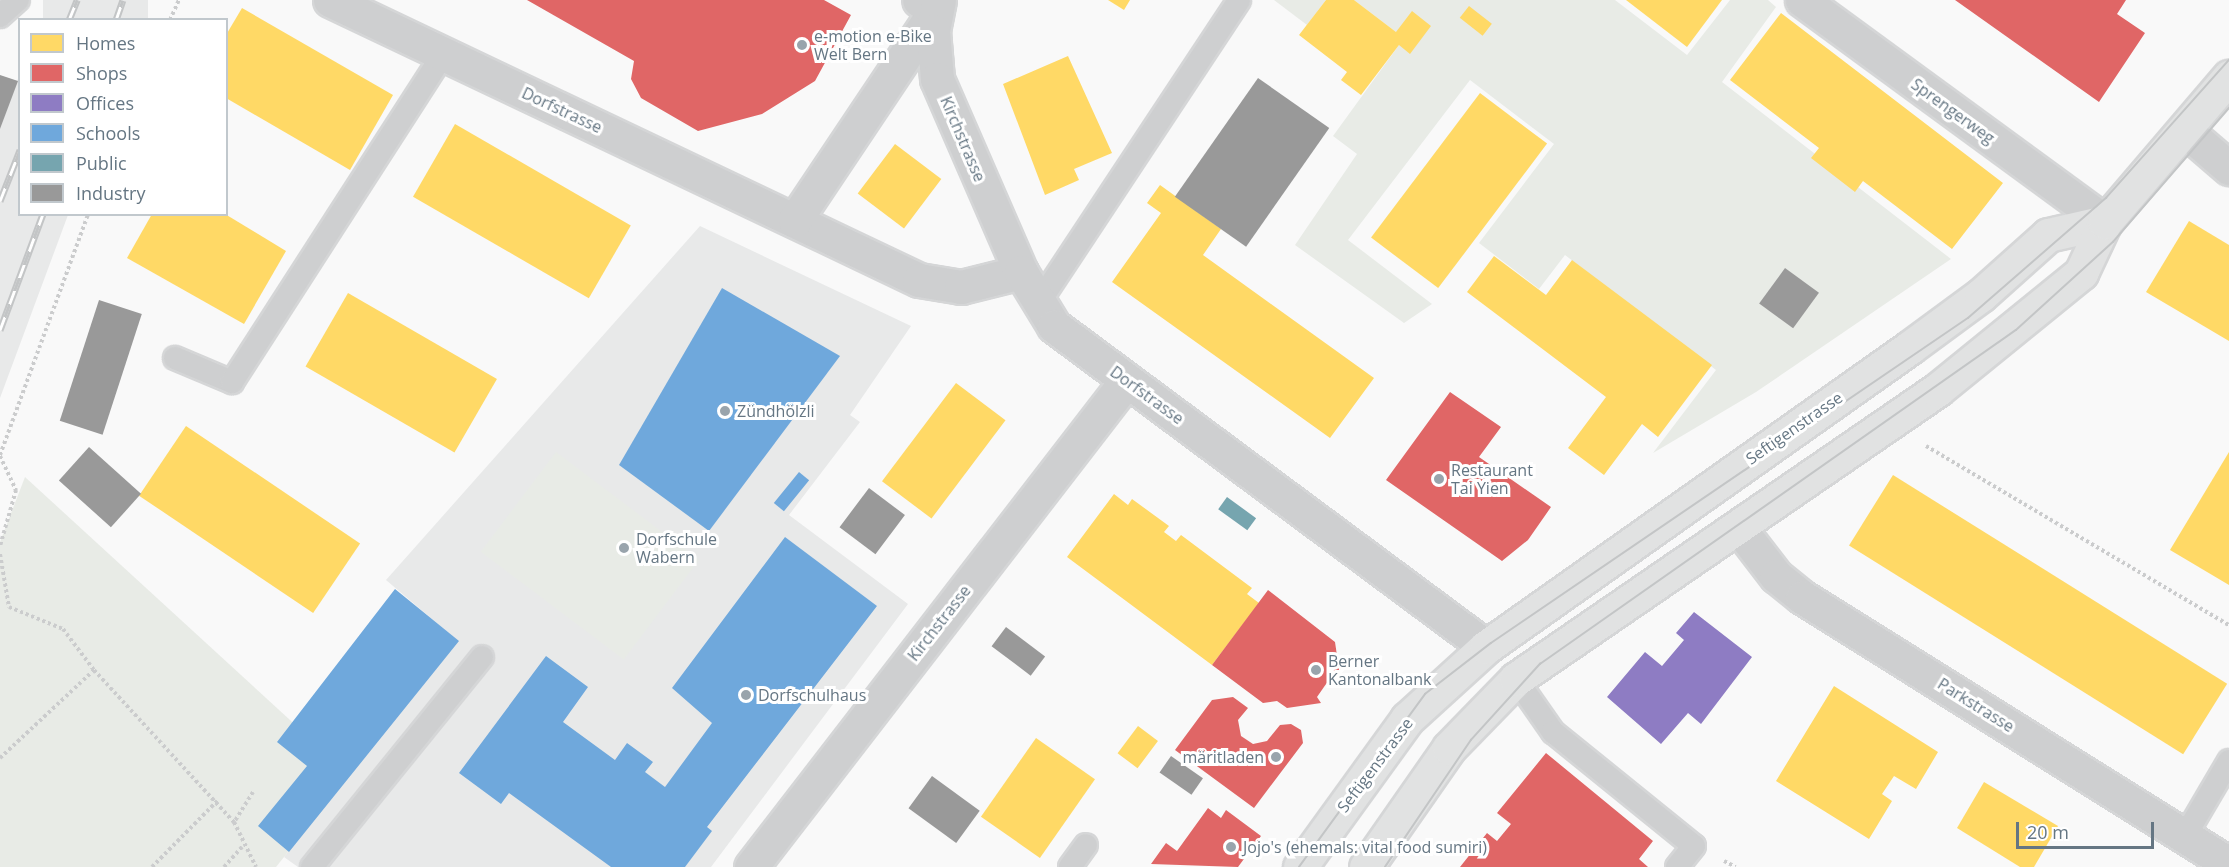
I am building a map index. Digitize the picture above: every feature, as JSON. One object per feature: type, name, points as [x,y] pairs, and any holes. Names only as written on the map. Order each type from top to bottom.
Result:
[{"type":"main road","points":[[1366,867],[1449,748],[1516,680],[1739,528],[2016,330],[2081,273],[2104,222],[2186,131],[2229,77]]},
{"type":"main road","name":"Seftigenstrasse","points":[[1300,867],[1407,719],[1486,646],[1909,348],[1981,295],[2048,235],[2104,222]]},
{"type":"main road","points":[[1486,646],[1516,680]]},
{"type":"street","name":"Dorfstrasse","points":[[330,0],[919,280],[961,286],[1021,272],[1038,304],[1057,330],[1486,646]]},
{"type":"street","name":"Sprengerweg","points":[[1802,0],[2104,222]]},
{"type":"street","points":[[795,220],[932,3]]},
{"type":"street","name":"Kirchstrasse","points":[[932,3],[937,78],[1021,272]]},
{"type":"street","points":[[2186,131],[2229,168]]},
{"type":"street","name":"Kirchstrasse","points":[[751,867],[1127,380]]},
{"type":"street","name":"Parkstrasse","points":[[1739,528],[1776,576],[1802,597],[2229,864]]},
{"type":"lane","points":[[0,16],[18,0]]},
{"type":"lane","points":[[1038,304],[1239,0]]},
{"type":"lane","points":[[175,358],[232,382],[443,54]]},
{"type":"lane","points":[[312,867],[482,657]]},
{"type":"lane","points":[[1516,680],[1553,732],[1694,846],[1677,867]]},
{"type":"lane","points":[[2185,836],[2229,761]]},
{"type":"lane","points":[[1070,867],[1086,845]]},
{"type":"path","points":[[171,18],[179,0]]},
{"type":"path","points":[[0,546],[16,490],[0,456],[87,216]]},
{"type":"path","points":[[1920,442],[2229,625]]},
{"type":"path","points":[[0,554],[3,599],[9,607],[63,629],[94,670],[217,801],[234,822],[242,847],[256,867]]},
{"type":"path","points":[[0,758],[94,670]]},
{"type":"path","points":[[234,822],[253,792]]},
{"type":"path","points":[[152,867],[217,801]]},
{"type":"path","points":[[224,867],[242,847]]},
{"type":"shaded area","points":[[43,0],[148,0],[148,18],[43,18]]},
{"type":"shaded area","points":[[1274,0],[1326,0],[1307,25]]},
{"type":"shaded area","points":[[1354,0],[1615,0],[1687,55],[1730,0],[1768,0],[1776,7],[1722,82],[1951,259],[1756,392],[1653,453],[1716,370],[1565,255],[1539,289],[1479,243],[1554,144],[1470,80],[1348,240],[1432,304],[1404,323],[1295,245],[1357,154],[1333,136],[1399,45],[1396,32]]},
{"type":"shaded area","points":[[18,79],[18,216],[68,216],[0,398],[0,129]]},
{"type":"shaded area","name":"Dorfschule Wabern","points":[[700,226],[911,326],[850,415],[860,422],[789,515],[908,604],[711,867],[298,867],[284,857],[458,641],[386,580]]},
{"type":"shaded area","points":[[556,452],[699,560],[624,660],[481,552]]},
{"type":"shaded area","points":[[25,477],[350,775],[276,867],[0,867],[0,542]]},
{"type":"building: Homes","points":[[1108,0],[1130,0],[1124,10]]},
{"type":"building: Homes","points":[[1326,0],[1354,0],[1396,32],[1412,11],[1431,26],[1410,54],[1399,45],[1361,95],[1341,80],[1347,72],[1299,35]]},
{"type":"building: Homes","points":[[1626,0],[1722,0],[1687,47]]},
{"type":"building: Homes","points":[[1469,6],[1492,24],[1483,36],[1460,18]]},
{"type":"building: Homes","points":[[242,8],[393,95],[350,170],[228,99],[228,32]]},
{"type":"building: Homes","points":[[1781,13],[2003,183],[1952,249],[1863,181],[1855,192],[1811,158],[1819,148],[1730,80]]},
{"type":"building: Homes","points":[[1068,56],[1112,153],[1074,169],[1079,180],[1045,195],[1003,84]]},
{"type":"building: Homes","points":[[1480,93],[1547,144],[1438,288],[1371,238]]},
{"type":"building: Homes","points":[[455,124],[631,225],[589,298],[413,197]]},
{"type":"building: Homes","points":[[895,144],[941,179],[904,228],[858,194]]},
{"type":"building: Homes","points":[[1160,185],[1221,229],[1203,255],[1374,378],[1330,438],[1112,282],[1161,213],[1147,203]]},
{"type":"building: Homes","points":[[151,216],[228,216],[286,251],[244,324],[127,258]]},
{"type":"building: Homes","points":[[2189,221],[2229,245],[2229,341],[2146,292]]},
{"type":"building: Homes","points":[[1494,256],[1546,295],[1572,260],[1712,365],[1658,437],[1642,424],[1604,475],[1568,448],[1606,397],[1467,292]]},
{"type":"building: Homes","points":[[348,293],[497,379],[454,453],[306,367]]},
{"type":"building: Homes","points":[[956,383],[1006,420],[931,519],[882,481]]},
{"type":"building: Homes","points":[[186,426],[360,543],[313,613],[139,496]]},
{"type":"building: Homes","points":[[2229,452],[2229,585],[2170,550]]},
{"type":"building: Homes","points":[[1893,475],[2227,684],[2183,754],[1849,545]]},
{"type":"building: Homes","points":[[1114,494],[1128,505],[1132,499],[1169,526],[1164,532],[1176,541],[1181,535],[1252,588],[1247,594],[1259,603],[1212,665],[1067,557]]},
{"type":"building: Homes","points":[[1834,686],[1938,752],[1916,789],[1894,776],[1882,794],[1892,801],[1869,839],[1776,781]]},
{"type":"building: Homes","points":[[1138,726],[1158,741],[1138,768],[1118,753]]},
{"type":"building: Homes","points":[[1036,738],[1095,779],[1040,858],[981,817]]},
{"type":"building: Homes","points":[[1984,782],[2058,826],[2034,867],[2020,867],[1957,828]]},
{"type":"building: Shops","points":[[527,0],[824,0],[851,15],[815,81],[762,114],[698,131],[641,98],[631,79],[634,61]]},
{"type":"building: Shops","points":[[1955,0],[2126,0],[2117,14],[2145,33],[2099,102]]},
{"type":"building: Shops","points":[[1450,392],[1501,427],[1479,457],[1551,507],[1528,540],[1502,561],[1386,480]]},
{"type":"building: Shops","points":[[1268,590],[1335,642],[1340,676],[1333,674],[1317,697],[1321,703],[1287,708],[1277,701],[1263,703],[1212,665]]},
{"type":"building: Shops","points":[[1233,697],[1248,708],[1238,720],[1241,736],[1253,744],[1267,741],[1280,725],[1291,724],[1301,730],[1303,743],[1254,808],[1175,750],[1212,700]]},
{"type":"building: Shops","points":[[1546,753],[1653,841],[1639,859],[1648,867],[1460,867],[1487,833],[1497,841],[1511,824],[1497,813]]},
{"type":"building: Shops","points":[[1208,808],[1221,818],[1226,810],[1261,836],[1238,867],[1151,864],[1166,843],[1177,851]]},
{"type":"building: Offices","points":[[1694,612],[1752,657],[1701,724],[1688,713],[1661,744],[1607,697],[1645,652],[1662,666],[1684,640],[1676,633]]},
{"type":"building: Schools","name":"Zündhölzli","points":[[722,288],[840,356],[709,531],[619,465]]},
{"type":"building: Schools","points":[[799,472],[809,480],[784,511],[774,503]]},
{"type":"building: Schools","name":"Dorfschulhaus","points":[[785,537],[877,606],[707,827],[712,831],[685,867],[611,867],[509,793],[501,804],[459,773],[546,656],[588,687],[563,722],[615,760],[627,743],[653,762],[645,772],[665,787],[712,723],[672,688]]},
{"type":"building: Schools","points":[[395,589],[459,641],[289,852],[258,826],[307,766],[277,742]]},
{"type":"building: Public","points":[[1227,497],[1256,518],[1247,530],[1218,509]]},
{"type":"building: Industry","points":[[0,75],[18,81],[0,129]]},
{"type":"building: Industry","points":[[1258,78],[1329,128],[1246,247],[1175,197]]},
{"type":"building: Industry","points":[[1785,268],[1819,293],[1793,328],[1759,304]]},
{"type":"building: Industry","points":[[99,300],[142,314],[103,435],[60,421]]},
{"type":"building: Industry","points":[[89,447],[141,494],[111,527],[59,480]]},
{"type":"building: Industry","points":[[869,488],[905,515],[875,554],[840,527]]},
{"type":"building: Industry","points":[[1006,627],[1045,656],[1031,676],[992,646]]},
{"type":"building: Industry","points":[[1171,756],[1203,778],[1191,795],[1160,772]]},
{"type":"building: Industry","points":[[932,776],[980,811],[956,843],[908,808]]},
{"type":"tram line","points":[[1299,867],[1425,694],[1491,643],[1968,318],[2106,198],[2229,60]]},
{"type":"tram line","points":[[1385,867],[1471,740],[1540,664],[2016,330],[2113,242],[2229,108]]},
{"type":"railway","points":[[70,18],[77,0]]},
{"type":"railway","points":[[117,18],[123,0]]},
{"type":"railway","points":[[0,201],[18,155]]},
{"type":"railway","points":[[0,330],[42,216]]},
{"type":"place","name":"e-motion e-Bike Welt Bern","points":[[802,45]]},
{"type":"place","name":"Zündhölzli","points":[[725,411]]},
{"type":"place","name":"Restaurant Tai Yien","points":[[1439,479]]},
{"type":"place","name":"Dorfschule Wabern","points":[[624,548]]},
{"type":"place","name":"Berner Kantonalbank","points":[[1316,670]]},
{"type":"place","name":"Dorfschulhaus","points":[[746,695]]},
{"type":"place","name":"märitladen","points":[[1276,757]]},
{"type":"place","name":"Jojo's (ehemals: vital food sumiri)","points":[[1231,847]]}]
